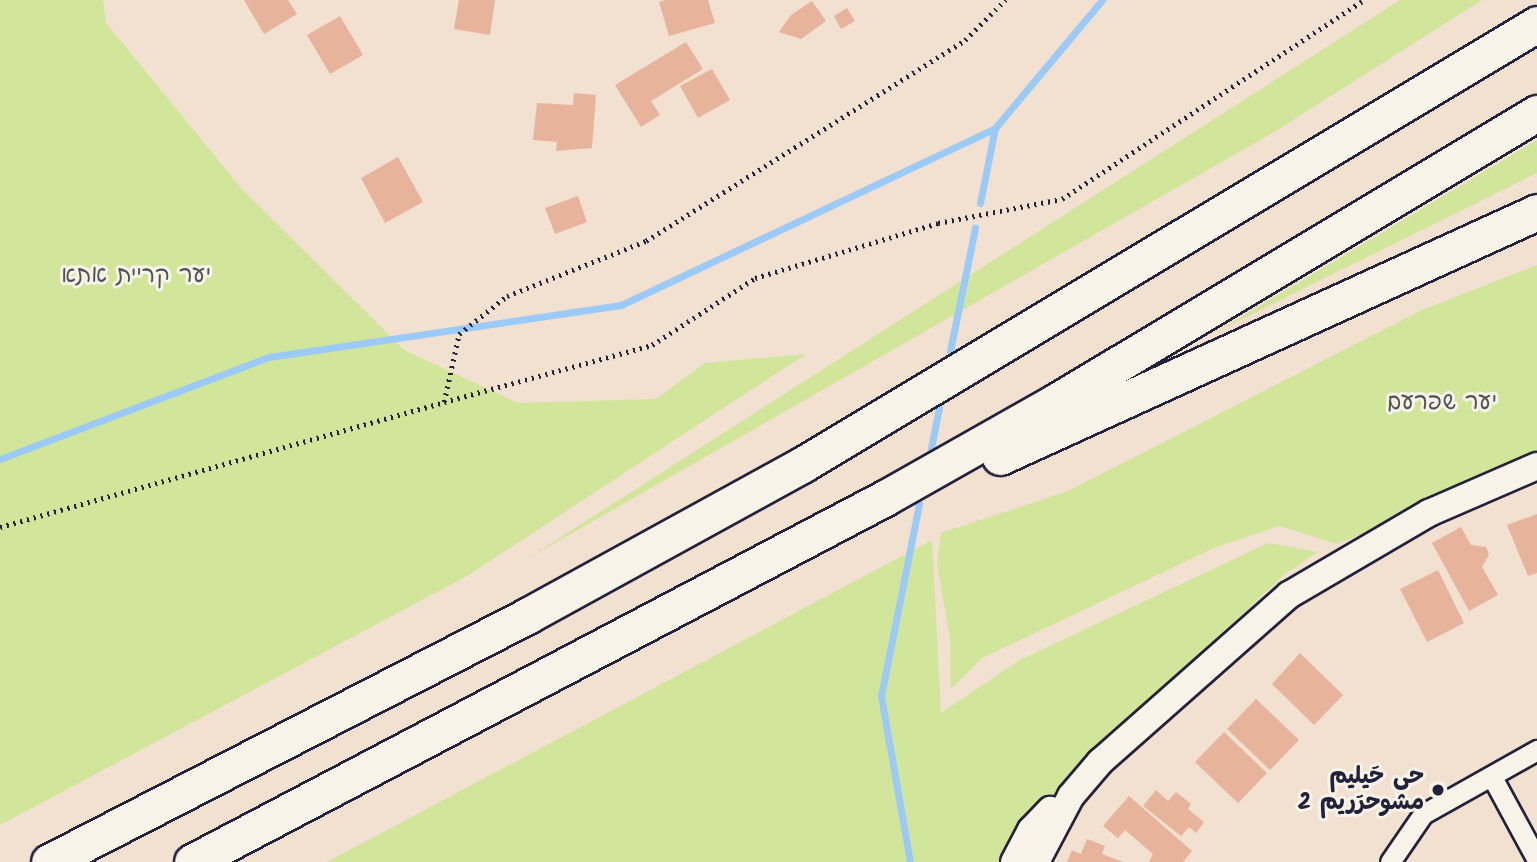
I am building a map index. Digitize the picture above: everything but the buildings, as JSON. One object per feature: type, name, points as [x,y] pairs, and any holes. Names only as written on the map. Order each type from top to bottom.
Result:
[{"type":"highway","points":[[1440,82],[1537,13]]},
{"type":"highway","points":[[49,862],[527,616],[802,465],[1537,24]]},
{"type":"highway","points":[[192,862],[751,570],[1055,402],[1537,113]]},
{"type":"highway","points":[[751,570],[1537,212]]},
{"type":"street","points":[[1014,862],[1045,815],[1071,796],[1152,712],[1289,595],[1429,513],[1537,466]]},
{"type":"street","points":[[1390,862],[1423,814],[1492,778],[1537,750]]},
{"type":"street","points":[[1492,778],[1537,860]]},
{"type":"street","points":[[1036,862],[1071,796]]},
{"type":"path","points":[[444,402],[459,334],[507,296],[646,241],[965,40],[1005,0]]},
{"type":"path","points":[[0,527],[652,345],[755,278],[938,223],[1062,199],[1364,0]]},
{"type":"green space","name":"יער קריית אתא","points":[[0,0],[103,0],[106,23],[241,188],[404,350],[518,403],[656,399],[705,363],[806,354],[467,576],[0,825]]},
{"type":"green space","points":[[1400,0],[1482,0],[1274,132],[525,560]]},
{"type":"green space","points":[[1537,140],[1537,173],[1214,333]]},
{"type":"green space","name":"יער שפרעם","points":[[1537,265],[1537,464],[1337,544],[1279,526],[1214,548],[982,658],[951,689],[950,638],[937,564],[941,533],[1068,491],[1422,310]]},
{"type":"green space","points":[[932,540],[941,713],[1020,660],[1268,543],[1318,552],[1285,574],[1117,731],[1001,862],[327,862]]},
{"type":"waterway","points":[[0,459],[269,357],[621,305],[995,128],[1102,0]]},
{"type":"waterway","points":[[980,203],[995,128]]},
{"type":"waterway","points":[[950,351],[975,228]]},
{"type":"waterway","points":[[931,448],[939,408]]},
{"type":"waterway","points":[[910,862],[881,696],[919,504]]},
{"type":"place","name":"حي حَيليم مشوحرَريم 2","points":[[1438,790]]}]
